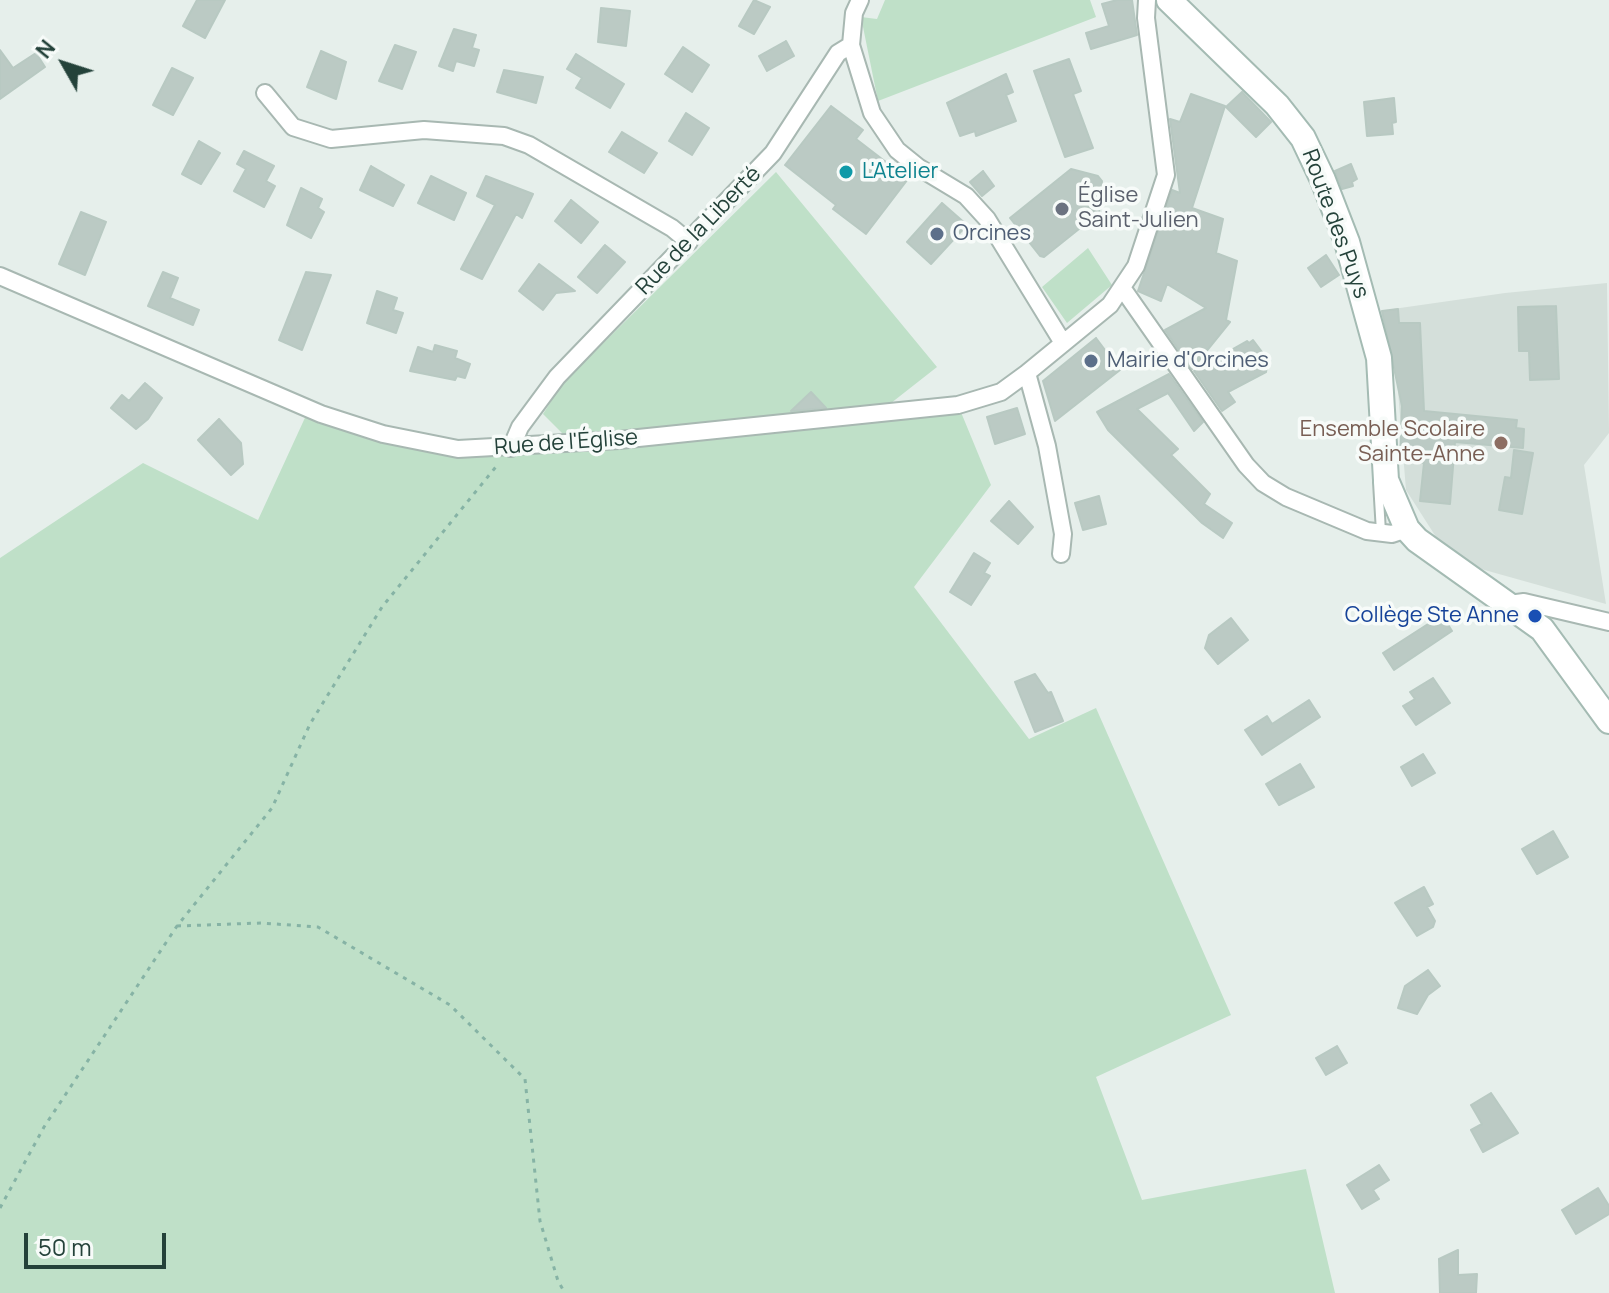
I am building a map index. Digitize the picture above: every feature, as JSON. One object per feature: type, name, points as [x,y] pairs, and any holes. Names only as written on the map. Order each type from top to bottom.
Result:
[{"type":"main road","name":"Route des Puys","points":[[1169,0],[1277,105],[1303,138],[1347,242],[1368,314],[1383,389],[1384,454],[1392,498],[1407,529],[1446,562],[1509,604],[1554,640],[1609,721]]},
{"type":"street","points":[[860,0],[854,13],[851,45],[872,113],[897,150],[918,167],[966,196],[987,219],[1063,343]]},
{"type":"street","name":"Rue de l'Église","points":[[0,276],[321,414],[383,434],[458,449],[511,448],[958,405],[1001,392],[1027,373],[1110,305],[1136,266],[1166,175],[1146,18],[1147,0]]},
{"type":"street","name":"Rue de la Liberté","points":[[511,448],[520,427],[557,377],[773,153],[838,53],[851,45]]},
{"type":"street","points":[[265,93],[293,127],[331,139],[424,130],[504,136],[529,145],[672,228],[689,242]]},
{"type":"street","points":[[1123,289],[1246,465],[1263,483],[1300,503],[1367,531],[1392,534],[1407,529]]},
{"type":"street","points":[[1027,373],[1047,446],[1063,534],[1061,554]]},
{"type":"street","points":[[1509,604],[1524,602],[1609,622]]},
{"type":"lane","name":"Route des Puys","points":[[1381,533],[1378,483],[1384,454]]},
{"type":"path","points":[[0,1208],[44,1127],[177,926],[272,808],[310,724],[382,607],[511,448]]},
{"type":"path","points":[[177,926],[261,923],[318,927],[450,1005],[525,1079],[540,1221],[558,1281],[565,1293]]},
{"type":"shaded area","name":"Ensemble Scolaire Sainte-Anne","points":[[1607,283],[1609,433],[1584,465],[1606,604],[1481,569],[1436,537],[1406,490],[1397,379],[1379,311],[1505,293]]},
{"type":"green space","points":[[885,0],[1090,0],[1096,17],[878,101],[861,17],[877,19]]},
{"type":"green space","points":[[776,172],[937,367],[886,407],[565,436],[543,414],[562,384]]},
{"type":"green space","points":[[1088,248],[1112,285],[1067,323],[1042,287]]},
{"type":"green space","points":[[958,405],[991,485],[914,587],[1029,739],[1096,708],[1231,1015],[1096,1077],[1142,1200],[1306,1169],[1335,1293],[0,1293],[0,558],[143,463],[258,520],[309,409],[458,449]]},
{"type":"building","points":[[197,0],[225,0],[205,38],[183,26]]},
{"type":"building","points":[[754,0],[770,7],[754,34],[739,26]]},
{"type":"building","points":[[1132,0],[1137,35],[1091,49],[1086,33],[1109,26],[1102,4]]},
{"type":"building","points":[[601,8],[630,11],[626,46],[598,42]]},
{"type":"building","points":[[454,29],[476,35],[472,48],[479,50],[474,66],[456,61],[453,71],[439,66]]},
{"type":"building","points":[[786,41],[794,56],[767,71],[759,56]]},
{"type":"building","points":[[395,45],[416,52],[402,89],[379,81]]},
{"type":"building","points":[[683,47],[709,65],[692,92],[665,74]]},
{"type":"building","points":[[0,50],[13,68],[36,53],[45,67],[0,99]]},
{"type":"building","points":[[321,51],[346,62],[336,99],[307,87]]},
{"type":"building","points":[[576,54],[624,84],[610,108],[576,88],[582,78],[567,69]]},
{"type":"building","points":[[1069,59],[1081,91],[1073,94],[1093,148],[1065,157],[1034,71]]},
{"type":"building","points":[[172,68],[193,78],[173,115],[153,105]]},
{"type":"building","points":[[504,70],[543,77],[536,103],[497,92]]},
{"type":"building","points":[[1006,74],[1013,92],[1006,95],[1016,121],[976,136],[975,131],[960,136],[947,103]]},
{"type":"building","points":[[1242,92],[1271,122],[1256,137],[1226,107]]},
{"type":"building","points":[[1191,94],[1225,106],[1192,208],[1223,219],[1216,253],[1237,261],[1226,320],[1230,322],[1192,369],[1165,330],[1206,308],[1167,284],[1161,301],[1138,291],[1172,190],[1180,193],[1170,119],[1180,122]]},
{"type":"building","points":[[1394,98],[1396,122],[1392,123],[1393,134],[1367,136],[1364,102]]},
{"type":"building","name":"L'Atelier","points":[[831,106],[863,130],[856,139],[908,179],[866,234],[833,209],[836,205],[785,165]]},
{"type":"building","points":[[686,113],[709,128],[692,155],[669,141]]},
{"type":"building","points":[[622,132],[657,153],[644,173],[609,152]]},
{"type":"building","points":[[199,141],[220,153],[201,184],[182,174]]},
{"type":"building","points":[[244,151],[274,166],[266,181],[275,186],[264,207],[234,191],[246,169],[237,164]]},
{"type":"building","points":[[1351,164],[1357,179],[1352,182],[1353,186],[1342,189],[1335,171]]},
{"type":"building","points":[[371,166],[404,185],[393,206],[360,190]]},
{"type":"building","name":"Église Saint-Julien","points":[[1071,169],[1098,176],[1102,181],[1099,213],[1044,257],[1040,256],[1010,218]]},
{"type":"building","points":[[983,171],[994,186],[982,196],[970,182]]},
{"type":"building","points":[[431,176],[466,193],[454,220],[418,203]]},
{"type":"building","points":[[486,176],[533,194],[522,218],[516,214],[482,279],[461,269],[495,205],[477,196]]},
{"type":"building","points":[[301,188],[322,199],[318,208],[324,212],[311,238],[287,225]]},
{"type":"building","points":[[571,200],[598,222],[581,243],[555,221]]},
{"type":"building","name":"Orcines","points":[[942,203],[967,225],[931,264],[907,242]]},
{"type":"building","points":[[81,212],[106,222],[85,275],[59,264]]},
{"type":"building","points":[[605,245],[625,262],[597,293],[578,277]]},
{"type":"building","points":[[1326,255],[1339,275],[1321,287],[1308,268]]},
{"type":"building","points":[[539,264],[575,291],[556,293],[543,310],[519,291]]},
{"type":"building","points":[[163,272],[178,278],[170,298],[199,310],[193,325],[148,306]]},
{"type":"building","points":[[306,272],[331,275],[302,350],[279,340]]},
{"type":"building","points":[[377,291],[397,298],[393,310],[403,313],[396,333],[367,323]]},
{"type":"building","points":[[1556,306],[1559,379],[1530,380],[1529,351],[1519,351],[1518,307]]},
{"type":"building","points":[[1398,309],[1399,323],[1420,323],[1424,411],[1517,420],[1516,428],[1524,429],[1523,448],[1455,442],[1450,504],[1420,501],[1424,463],[1400,460],[1402,406],[1382,311]]},
{"type":"building","name":"Mairie d'Orcines","points":[[1096,338],[1120,370],[1055,421],[1043,381]]},
{"type":"building","points":[[1253,340],[1268,360],[1266,372],[1228,392],[1235,402],[1222,411],[1194,371]]},
{"type":"building","points":[[435,345],[457,351],[455,358],[470,364],[465,378],[457,376],[455,380],[410,371],[418,347],[433,352]]},
{"type":"building","points":[[1169,374],[1203,422],[1194,431],[1168,393],[1137,409],[1178,449],[1171,455],[1210,494],[1204,504],[1232,523],[1223,538],[1202,523],[1108,430],[1097,412]]},
{"type":"building","points":[[145,383],[162,398],[148,419],[136,429],[111,408],[122,395],[129,401]]},
{"type":"building","points":[[811,392],[826,408],[791,411]]},
{"type":"building","points":[[1017,408],[1025,434],[995,444],[987,417]]},
{"type":"building","points":[[219,419],[241,443],[243,464],[231,475],[198,440]]},
{"type":"building","points":[[1514,450],[1533,453],[1522,514],[1499,510],[1505,477],[1511,478]]},
{"type":"building","points":[[1099,496],[1106,524],[1083,530],[1075,503]]},
{"type":"building","points":[[1009,501],[1033,527],[1018,544],[991,521]]},
{"type":"building","points":[[974,553],[990,563],[984,573],[990,576],[971,605],[950,592]]},
{"type":"building","points":[[1442,615],[1452,631],[1394,670],[1383,653]]},
{"type":"building","points":[[1231,618],[1248,640],[1218,664],[1205,648],[1209,635]]},
{"type":"building","points":[[1035,674],[1048,693],[1051,692],[1063,721],[1035,732],[1015,682]]},
{"type":"building","points":[[1433,678],[1450,703],[1416,725],[1403,706],[1415,699],[1410,692]]},
{"type":"building","points":[[1309,700],[1320,717],[1262,755],[1245,730],[1267,716],[1272,724]]},
{"type":"building","points":[[1423,754],[1435,773],[1412,786],[1401,767]]},
{"type":"building","points":[[1300,764],[1314,787],[1279,805],[1266,784]]},
{"type":"building","points":[[1553,831],[1568,857],[1537,874],[1522,849]]},
{"type":"building","points":[[1424,887],[1433,904],[1427,907],[1435,921],[1433,927],[1417,936],[1395,903]]},
{"type":"building","points":[[1428,970],[1440,986],[1428,995],[1417,1014],[1398,1008],[1405,986]]},
{"type":"building","points":[[1337,1046],[1347,1063],[1326,1075],[1316,1058]]},
{"type":"building","points":[[1491,1093],[1518,1133],[1483,1152],[1471,1130],[1482,1124],[1471,1105]]},
{"type":"building","points":[[1379,1165],[1389,1180],[1373,1190],[1379,1199],[1362,1209],[1347,1185]]},
{"type":"building","points":[[1598,1188],[1609,1206],[1609,1214],[1576,1234],[1562,1210]]},
{"type":"building","points":[[1458,1250],[1458,1275],[1477,1274],[1476,1293],[1440,1293],[1439,1259]]},
{"type":"place","name":"L'Atelier","points":[[846,172]]},
{"type":"place","name":"Église Saint-Julien","points":[[1062,209]]},
{"type":"place","name":"Orcines","points":[[937,234]]},
{"type":"place","name":"Mairie d'Orcines","points":[[1091,361]]},
{"type":"place","name":"Ensemble Scolaire Sainte-Anne","points":[[1501,443]]},
{"type":"place","name":"Collège Ste Anne","points":[[1535,616]]}]
